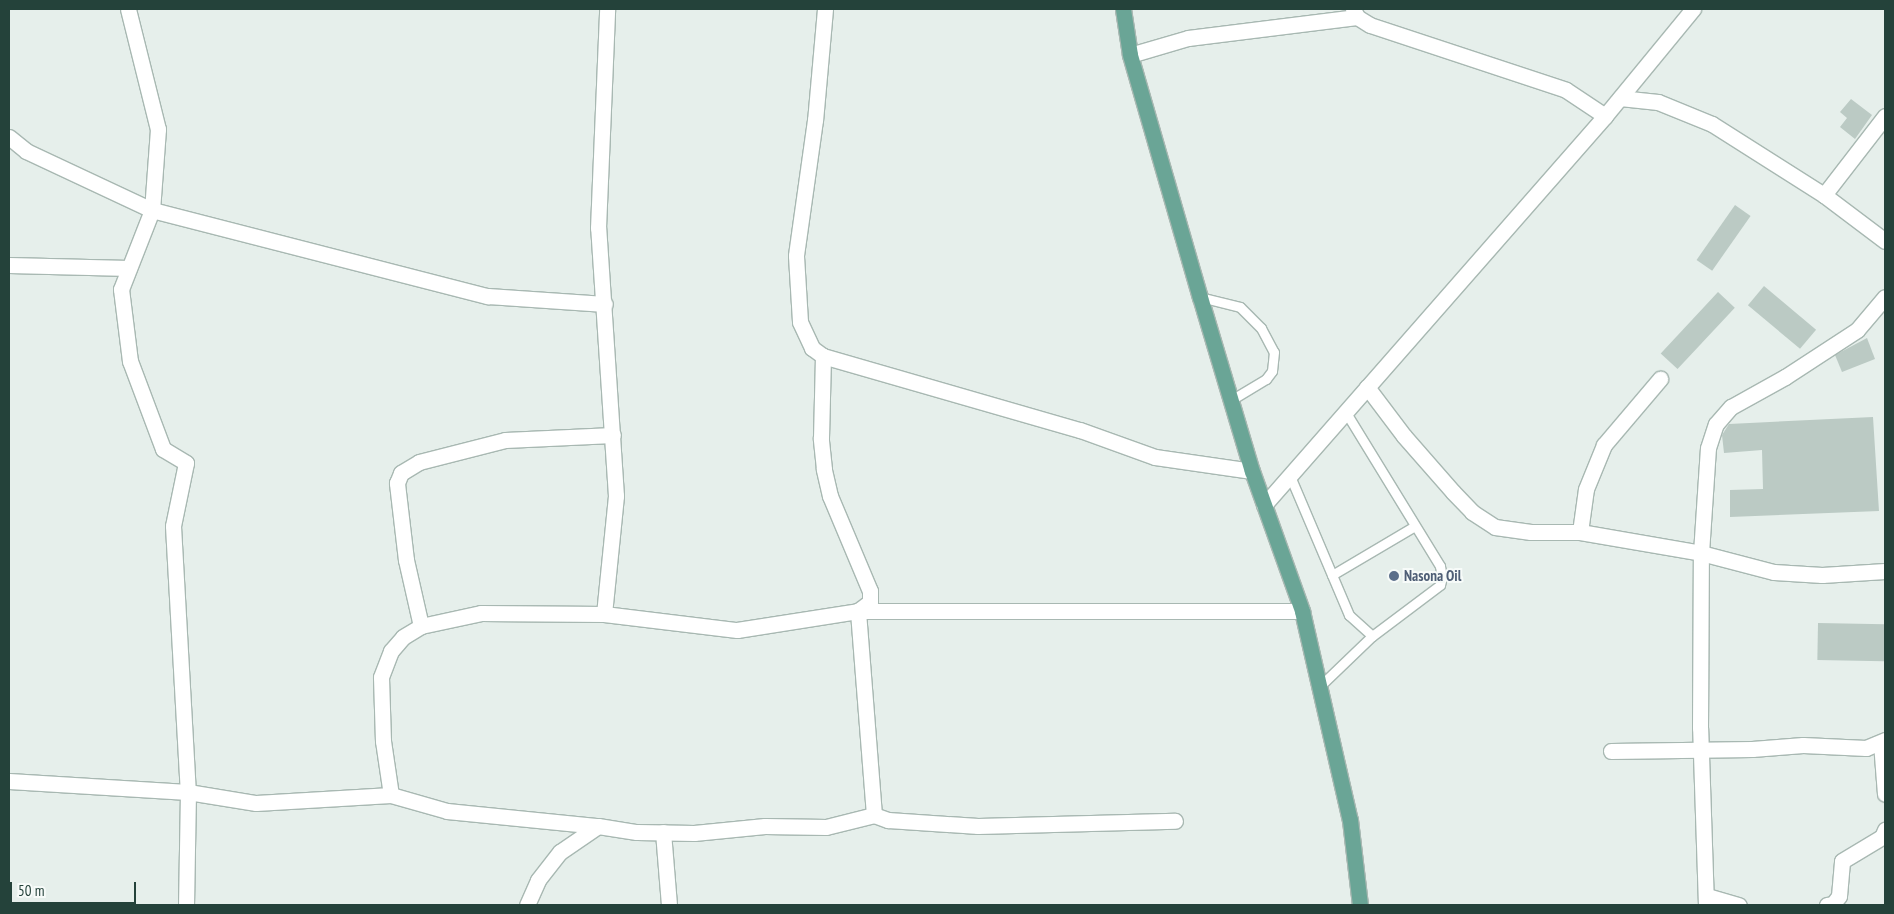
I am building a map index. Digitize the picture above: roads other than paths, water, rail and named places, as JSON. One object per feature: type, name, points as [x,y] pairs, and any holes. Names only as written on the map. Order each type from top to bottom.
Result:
[{"type":"main road","points":[[1123,9],[1130,55],[1200,297],[1252,471],[1302,611],[1350,820],[1360,905]]},
{"type":"street","points":[[128,9],[158,130],[152,210],[121,289],[130,361],[163,448],[186,464],[173,526],[188,792],[186,905]]},
{"type":"street","points":[[604,614],[616,496],[614,435],[598,228],[607,9]]},
{"type":"street","points":[[825,9],[815,120],[803,188],[796,256],[800,322],[812,348],[823,356],[1080,430],[1155,458],[1252,471]]},
{"type":"street","points":[[1264,505],[1605,116],[1692,9]]},
{"type":"street","points":[[1130,55],[1188,38],[1355,13],[1370,25],[1566,90],[1605,116]]},
{"type":"street","points":[[1620,98],[1658,102],[1712,124],[1824,195],[1885,241]]},
{"type":"street","points":[[1824,195],[1885,116]]},
{"type":"street","points":[[9,137],[26,151],[152,210],[488,296],[605,304]]},
{"type":"street","points":[[9,266],[129,268]]},
{"type":"street","points":[[1739,905],[1707,900],[1701,749],[1700,553],[1708,448],[1716,424],[1730,407],[1785,377],[1857,330],[1885,297]]},
{"type":"street","points":[[823,356],[821,438],[824,469],[830,496],[870,591],[870,602],[858,611]]},
{"type":"street","points":[[1580,532],[1586,489],[1604,445],[1660,379]]},
{"type":"street","points":[[1367,387],[1404,436],[1472,512],[1495,527],[1531,532],[1580,532],[1700,553],[1774,572],[1822,575],[1885,571]]},
{"type":"street","points":[[421,626],[406,560],[397,483],[401,473],[419,462],[505,440],[614,435]]},
{"type":"street","points":[[858,611],[874,815]]},
{"type":"street","points":[[391,796],[383,741],[381,677],[391,651],[403,637],[421,626],[481,613],[604,614],[736,630],[858,611],[1302,611]]},
{"type":"street","points":[[1611,751],[1803,745],[1866,748],[1883,741],[1885,794]]},
{"type":"street","points":[[9,781],[188,792],[256,803],[391,796],[447,812],[598,826],[637,832],[694,833],[765,826],[826,827],[874,815],[888,820],[978,826],[1174,821]]},
{"type":"street","points":[[526,905],[538,880],[560,852],[598,826]]},
{"type":"street","points":[[1827,905],[1834,904],[1839,896],[1842,861],[1882,836],[1885,830]]},
{"type":"street","points":[[663,832],[669,905]]},
{"type":"lane","points":[[1200,297],[1240,307],[1261,328],[1274,352],[1272,371],[1266,379],[1231,400]]},
{"type":"lane","points":[[1319,687],[1372,636],[1440,585],[1440,566],[1345,411]]},
{"type":"lane","points":[[1290,476],[1349,615],[1372,636]]},
{"type":"lane","points":[[1332,575],[1415,526]]},
{"type":"place","name":"Nasona Oil","points":[[1394,576]]}]
